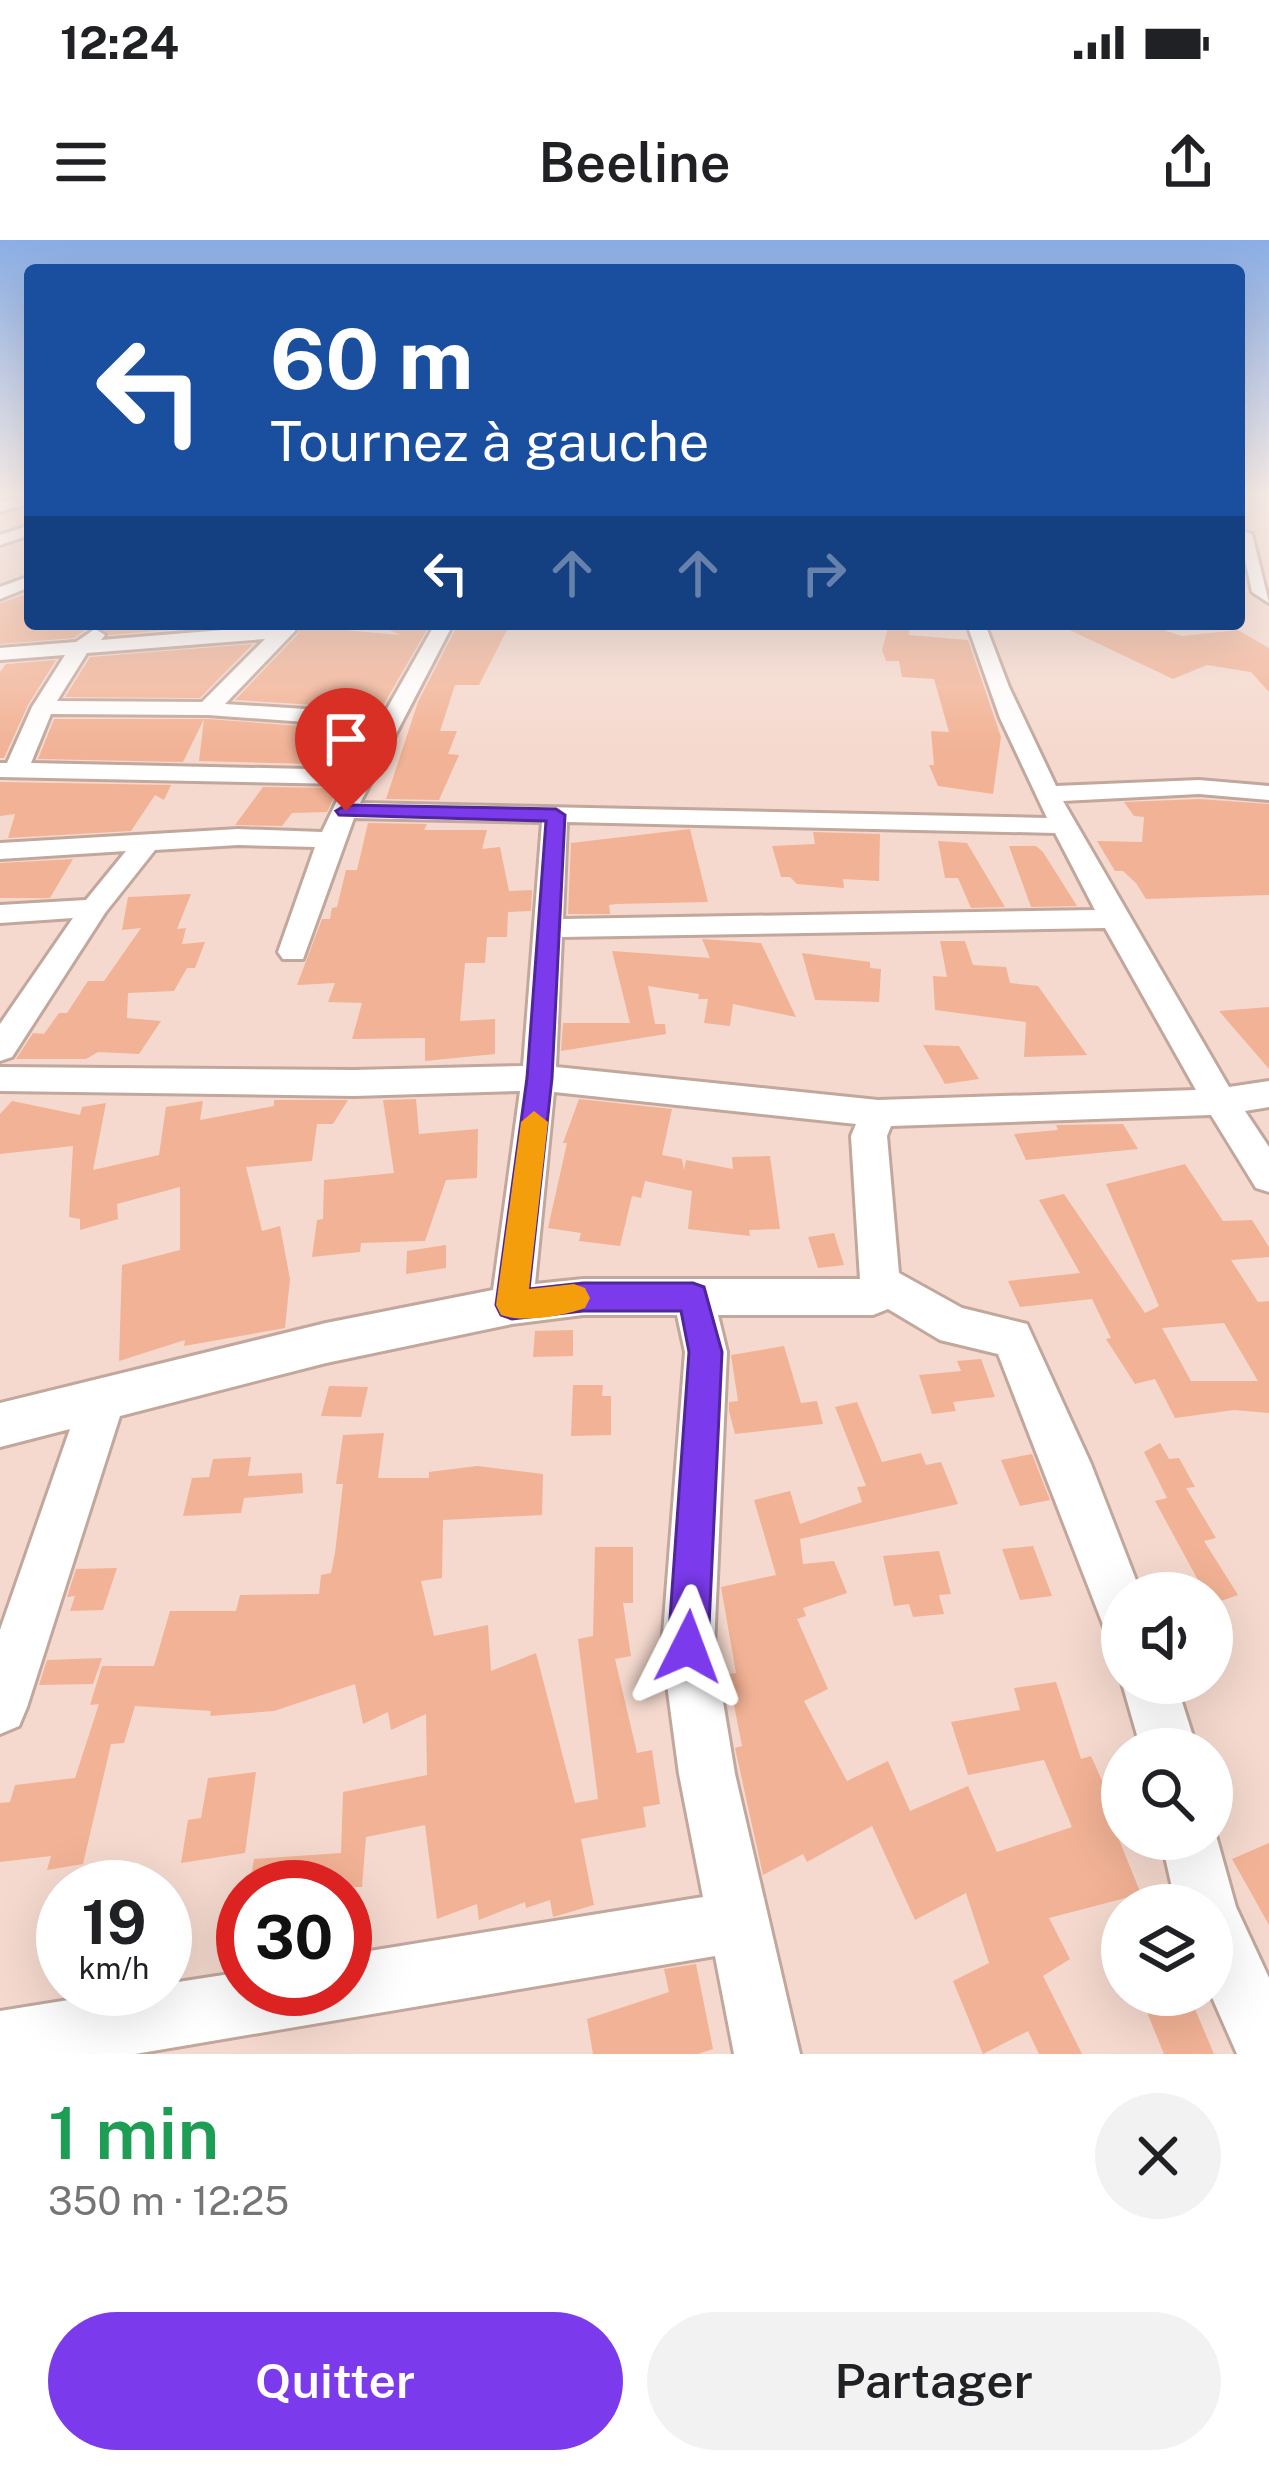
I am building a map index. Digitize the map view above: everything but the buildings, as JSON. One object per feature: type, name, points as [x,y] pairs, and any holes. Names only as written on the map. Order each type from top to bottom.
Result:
[{"type":"street","points":[[101,630],[82,645],[8,770],[359,777]]},
{"type":"street","points":[[0,653],[263,630]]},
{"type":"street","points":[[208,710],[285,630]]},
{"type":"street","points":[[293,952],[331,840],[359,777],[441,630]]},
{"type":"street","points":[[978,630],[1006,712],[1047,794],[1219,1102],[1269,1177]]},
{"type":"street","points":[[43,707],[208,710],[391,721]]},
{"type":"street","points":[[1047,794],[1199,787],[1269,793]]},
{"type":"street","points":[[346,811],[1065,826]]},
{"type":"street","points":[[512,1305],[539,1078],[556,815]]},
{"type":"street","points":[[0,851],[148,841],[331,840]]},
{"type":"street","points":[[0,1049],[94,908],[148,841]]},
{"type":"street","points":[[0,914],[94,908]]},
{"type":"street","points":[[549,928],[1114,919]]},
{"type":"street","points":[[0,1079],[354,1083],[539,1078],[878,1113],[1219,1102],[1269,1094]]},
{"type":"street","points":[[0,1425],[104,1396],[512,1305],[583,1297],[873,1297],[880,1283],[869,1136],[878,1113]]},
{"type":"street","points":[[880,1283],[955,1326],[1012,1338],[1108,1572]]},
{"type":"street","points":[[693,1297],[706,1352],[688,1647],[737,1922],[767,2054]]},
{"type":"street","points":[[0,1707],[104,1396]]},
{"type":"street","points":[[372,1983],[737,1922]]},
{"type":"street","points":[[1233,1971],[1269,2051]]},
{"type":"street","points":[[0,2044],[216,2008]]},
{"type":"slow traffic","points":[[534,1122],[512,1305],[574,1298]]},
{"type":"route","points":[[346,811],[556,815],[539,1078],[512,1305],[583,1297],[693,1297],[706,1352],[688,1647]]}]
